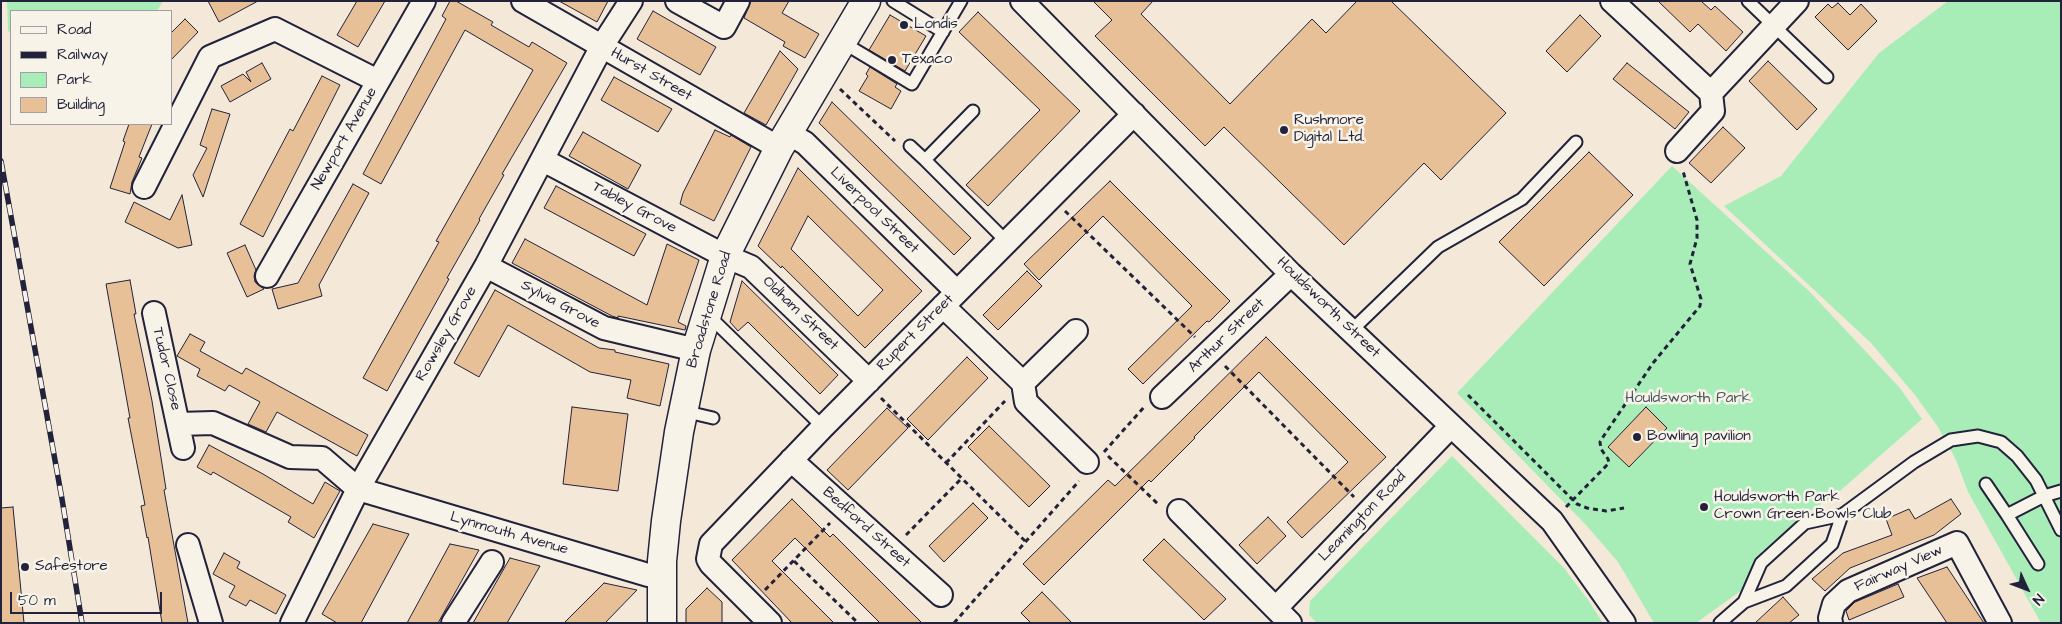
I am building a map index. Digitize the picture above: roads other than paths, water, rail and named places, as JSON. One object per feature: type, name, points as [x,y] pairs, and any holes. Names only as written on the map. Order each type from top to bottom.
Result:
[{"type":"main road","name":"Broadstone Road","points":[[656,622],[666,521],[683,411],[706,313],[725,256],[784,140],[866,1]]},
{"type":"street","name":"Newport Avenue","points":[[267,276],[424,1]]},
{"type":"street","name":"Hurst Street","points":[[523,1],[602,46],[784,140]]},
{"type":"street","name":"Rowsley Grove","points":[[294,622],[358,489],[486,266],[602,46],[631,1]]},
{"type":"street","points":[[678,1],[724,27],[738,1]]},
{"type":"street","name":"Houldsworth Street","points":[[1022,1],[1291,274],[1552,521],[1624,623]]},
{"type":"street","points":[[1612,1],[1711,93],[1713,111],[1677,151]]},
{"type":"street","points":[[1711,93],[1796,1]]},
{"type":"street","points":[[144,187],[210,57],[275,29],[378,81]]},
{"type":"street","name":"Rupert Street","points":[[770,623],[708,559],[711,544],[824,426],[1134,114]]},
{"type":"street","name":"Liverpool Street","points":[[784,140],[805,143],[950,299],[1023,383]]},
{"type":"street","name":"Tabley Grove","points":[[543,160],[725,256]]},
{"type":"street","name":"Oldham Street","points":[[725,256],[751,268],[868,382]]},
{"type":"street","name":"Sylvia Grove","points":[[486,266],[604,328],[696,350]]},
{"type":"street","name":"Arthur Street","points":[[1162,397],[1291,274]]},
{"type":"street","name":"Tudor Close","points":[[154,314],[183,448]]},
{"type":"street","points":[[1076,331],[1023,383],[1026,402],[1092,464]]},
{"type":"street","name":"Tudor Close","points":[[178,424],[213,423],[290,457],[322,458],[358,489]]},
{"type":"street","name":"Leamington Road","points":[[1283,615],[1368,511],[1451,426]]},
{"type":"street","name":"Bedford Street","points":[[792,460],[941,595]]},
{"type":"street","name":"Lynmouth Avenue","points":[[358,489],[648,574],[661,576]]},
{"type":"street","points":[[1179,511],[1283,615]]},
{"type":"street","name":"Fairway View","points":[[1831,623],[1830,618],[1834,604],[1848,591],[1958,543],[2000,623]]},
{"type":"street","points":[[188,545],[211,623]]},
{"type":"street","points":[[453,623],[492,562]]},
{"type":"lane","points":[[893,1],[943,32]]},
{"type":"lane","points":[[842,42],[912,84],[962,1]]},
{"type":"lane","points":[[1748,1],[1828,77]]},
{"type":"lane","points":[[925,160],[973,111]]},
{"type":"lane","points":[[1351,331],[1438,247],[1522,199],[1576,142]]},
{"type":"lane","points":[[910,146],[1007,242]]},
{"type":"lane","points":[[706,313],[824,426]]},
{"type":"lane","points":[[683,411],[713,418]]},
{"type":"lane","points":[[1744,602],[1761,563],[1805,524],[1842,515],[1914,462],[1951,440],[1978,436],[2001,442],[2017,456],[2036,480],[2061,530]]},
{"type":"lane","points":[[1986,484],[2038,564]]},
{"type":"lane","points":[[2007,515],[2044,496],[2061,491]]},
{"type":"lane","points":[[1720,623],[1744,602],[1786,586],[1832,544],[1842,515]]},
{"type":"railway","points":[[1,161],[62,499],[82,623]]},
{"type":"place","name":"Londis","points":[[904,25]]},
{"type":"place","name":"Texaco","points":[[892,60]]},
{"type":"place","name":"Rushmore Digital Ltd.","points":[[1284,130]]},
{"type":"place","name":"Bowling pavilion","points":[[1637,437]]},
{"type":"place","name":"Houldsworth Park Crown Green Bowls Club","points":[[1704,507]]},
{"type":"place","name":"Safestore","points":[[25,567]]},
{"type":"park label","name":"Houldsworth Park","points":[[1688,399]]}]
